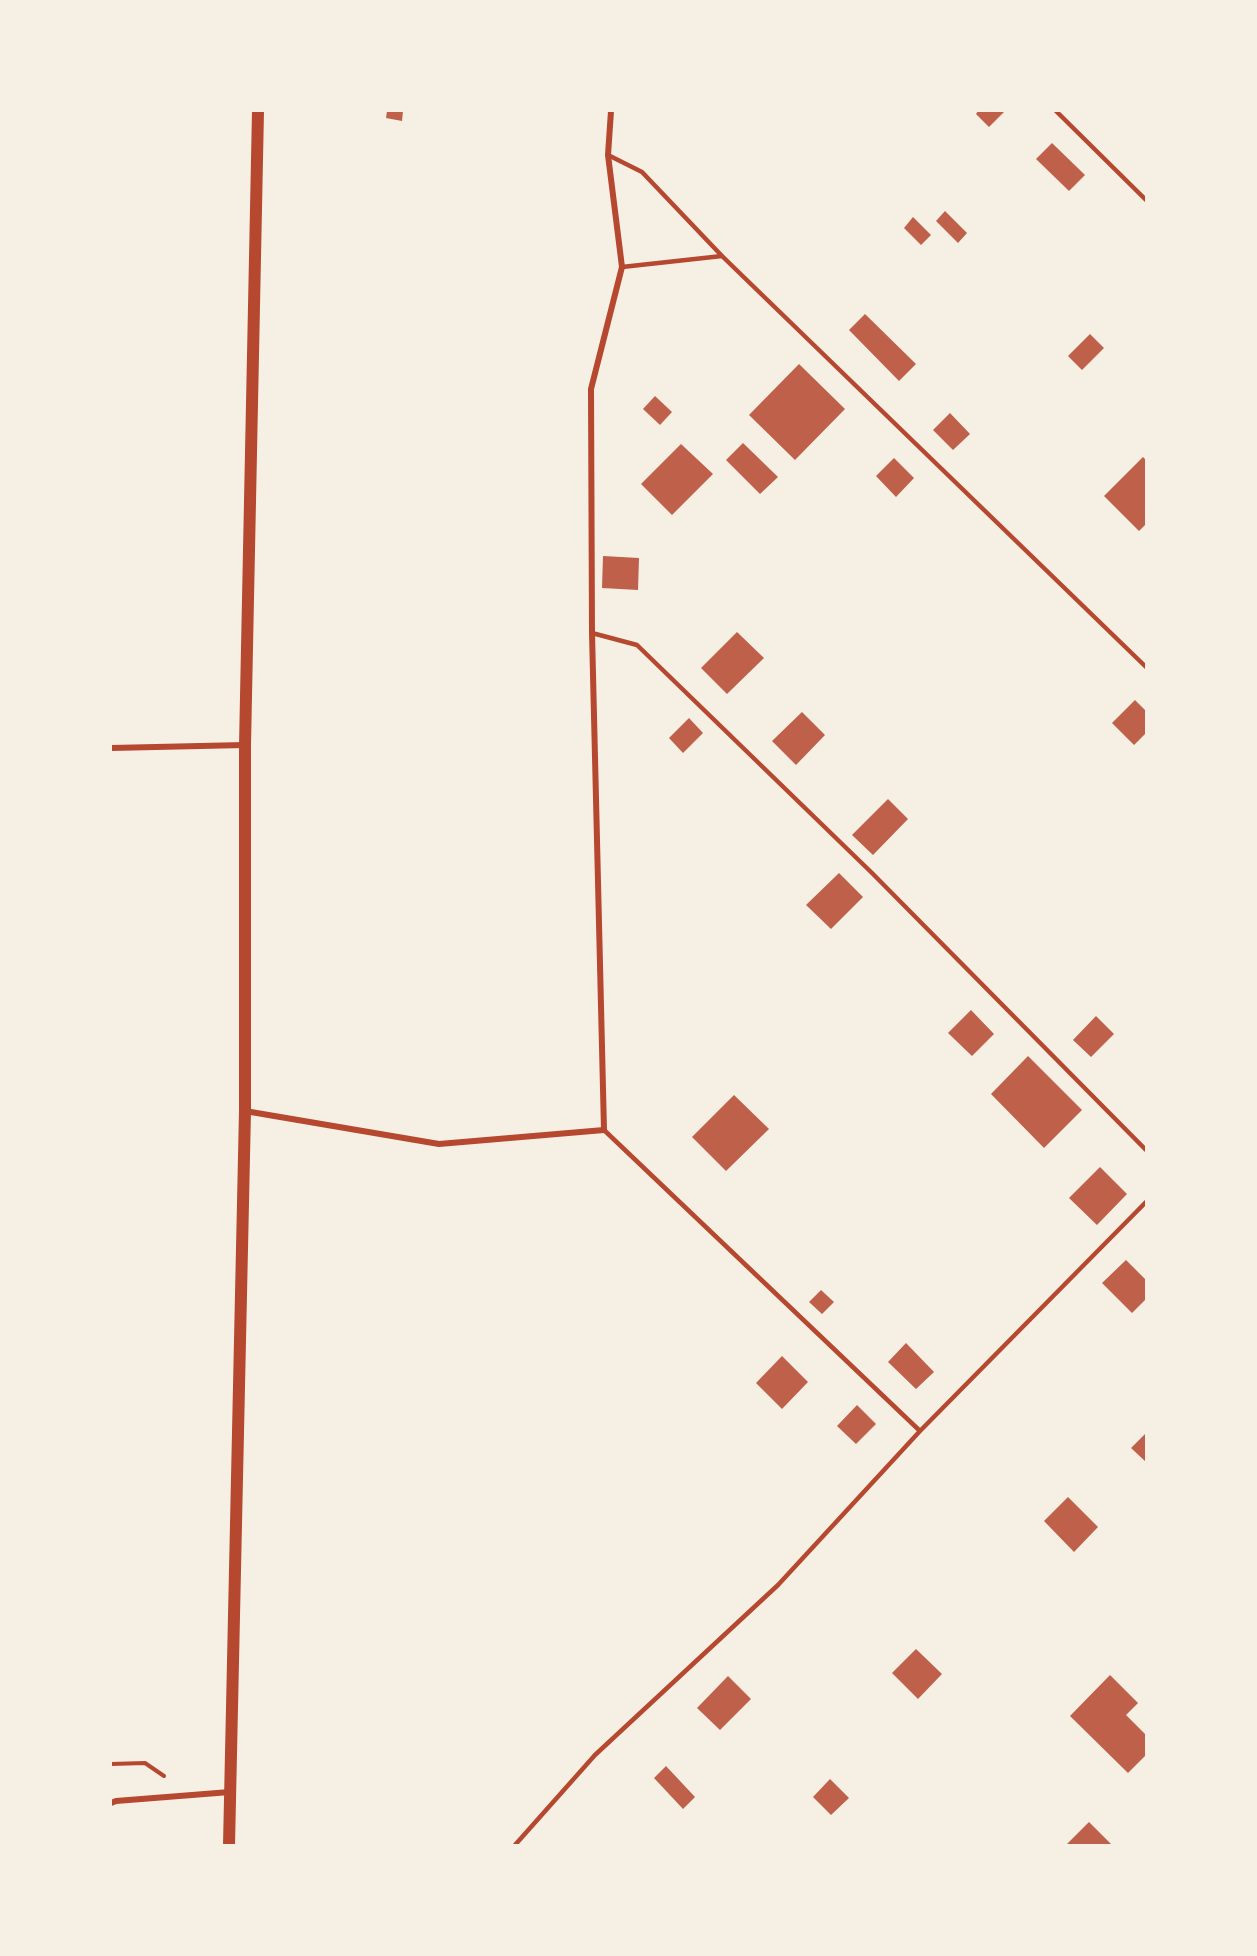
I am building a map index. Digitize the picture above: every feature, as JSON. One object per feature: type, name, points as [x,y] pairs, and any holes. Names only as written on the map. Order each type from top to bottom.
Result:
[{"type":"main road","points":[[229,1845],[245,1111],[245,745],[258,111]]},
{"type":"street","points":[[245,1111],[439,1144],[604,1130],[592,633],[591,389],[622,267],[608,155],[611,111]]},
{"type":"street","points":[[111,748],[245,745]]},
{"type":"street","points":[[111,1803],[230,1792]]},
{"type":"lane","points":[[1056,111],[1146,200]]},
{"type":"lane","points":[[608,155],[642,172],[722,256],[1146,667]]},
{"type":"lane","points":[[622,267],[722,256]]},
{"type":"lane","points":[[592,633],[637,645],[872,873],[1146,1150]]},
{"type":"lane","points":[[604,1130],[920,1431]]},
{"type":"lane","points":[[515,1845],[596,1755],[778,1585],[920,1431],[1146,1202]]},
{"type":"path","points":[[111,1764],[145,1763],[192,1795]]},
{"type":"building","points":[[387,111],[403,111],[402,121],[386,118]]},
{"type":"building","points":[[978,111],[1005,111],[989,127],[976,114]]},
{"type":"building","points":[[1052,143],[1085,175],[1069,191],[1036,159]]},
{"type":"building","points":[[945,211],[967,233],[958,243],[936,221]]},
{"type":"building","points":[[913,217],[931,235],[921,245],[904,228]]},
{"type":"building","points":[[865,314],[916,364],[899,381],[849,330]]},
{"type":"building","points":[[1090,334],[1104,348],[1082,370],[1068,356]]},
{"type":"building","points":[[799,364],[845,409],[795,460],[749,415]]},
{"type":"building","points":[[655,396],[672,412],[660,425],[643,409]]},
{"type":"building","points":[[950,413],[970,434],[953,450],[933,430]]},
{"type":"building","points":[[743,443],[778,477],[760,494],[726,460]]},
{"type":"building","points":[[681,444],[713,474],[672,515],[641,484]]},
{"type":"building","points":[[1143,457],[1146,460],[1146,524],[1139,531],[1104,496]]},
{"type":"building","points":[[894,458],[914,478],[896,497],[876,476]]},
{"type":"building","points":[[603,556],[639,558],[638,590],[602,588]]},
{"type":"building","points":[[737,632],[764,658],[727,694],[701,668]]},
{"type":"building","points":[[1135,700],[1146,711],[1146,733],[1134,745],[1112,723]]},
{"type":"building","points":[[802,712],[825,735],[796,765],[772,741]]},
{"type":"building","points":[[689,718],[703,733],[683,753],[669,738]]},
{"type":"building","points":[[888,799],[908,819],[873,855],[852,835]]},
{"type":"building","points":[[839,873],[863,897],[831,929],[806,905]]},
{"type":"building","points":[[971,1010],[994,1034],[972,1056],[948,1033]]},
{"type":"building","points":[[1096,1016],[1114,1034],[1091,1057],[1073,1040]]},
{"type":"building","points":[[1028,1056],[1082,1110],[1044,1148],[991,1094]]},
{"type":"building","points":[[734,1095],[769,1129],[726,1171],[692,1137]]},
{"type":"building","points":[[1100,1167],[1127,1194],[1097,1225],[1069,1198]]},
{"type":"building","points":[[1126,1260],[1146,1280],[1146,1299],[1132,1313],[1102,1283]]},
{"type":"building","points":[[821,1290],[834,1302],[822,1314],[809,1302]]},
{"type":"building","points":[[906,1343],[934,1372],[916,1389],[888,1362]]},
{"type":"building","points":[[782,1356],[808,1382],[782,1409],[756,1383]]},
{"type":"building","points":[[857,1405],[876,1424],[856,1444],[837,1426]]},
{"type":"building","points":[[1146,1433],[1146,1462],[1131,1448]]},
{"type":"building","points":[[1068,1497],[1098,1527],[1074,1552],[1044,1521]]},
{"type":"building","points":[[916,1649],[942,1674],[918,1699],[892,1673]]},
{"type":"building","points":[[1110,1675],[1138,1703],[1126,1715],[1146,1735],[1146,1755],[1128,1773],[1070,1716]]},
{"type":"building","points":[[728,1676],[751,1699],[720,1730],[697,1708]]},
{"type":"building","points":[[666,1766],[695,1797],[683,1809],[654,1778]]},
{"type":"building","points":[[830,1779],[849,1798],[831,1815],[813,1797]]},
{"type":"building","points":[[1089,1822],[1112,1845],[1066,1845]]}]
